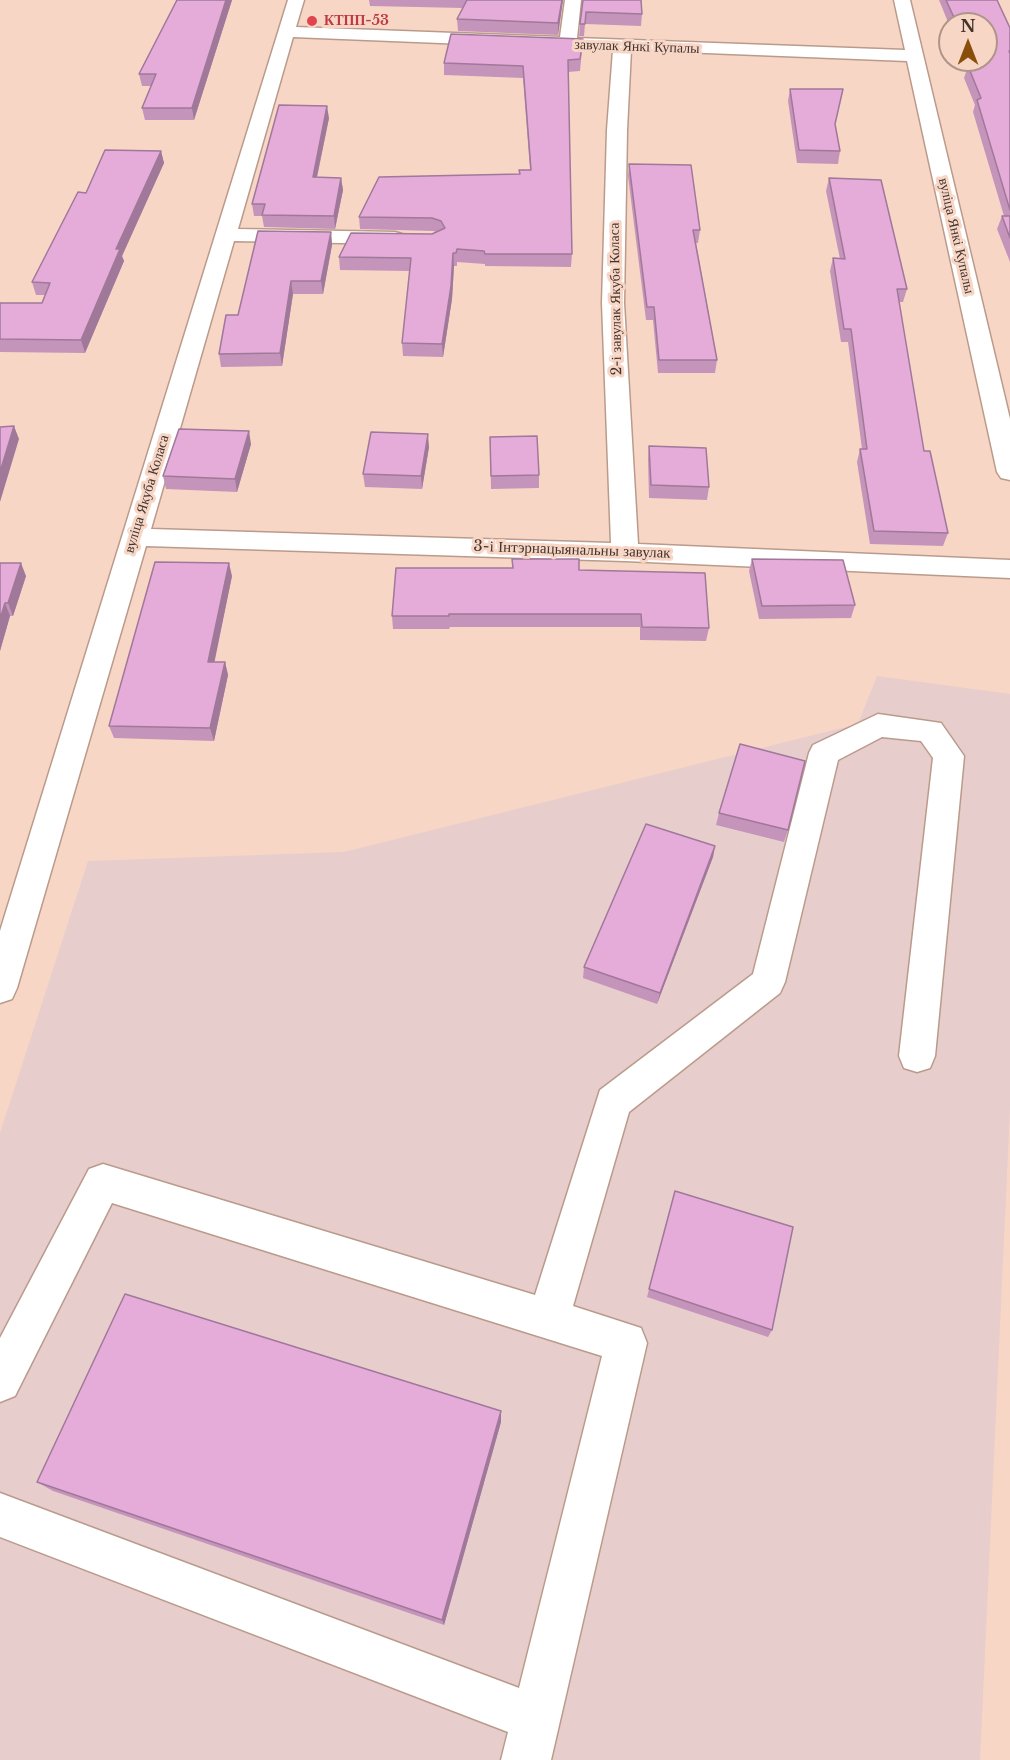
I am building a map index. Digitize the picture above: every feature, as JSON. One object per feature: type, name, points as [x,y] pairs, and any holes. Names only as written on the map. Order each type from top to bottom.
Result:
[{"type":"street","name":"вуліца Якуба Коласа","points":[[0,988],[296,0]]},
{"type":"street","points":[[568,44],[573,0]]},
{"type":"street","name":"вуліца Янкі Купалы","points":[[902,0],[1010,472]]},
{"type":"street","name":"завулак Янкі Купалы","points":[[286,32],[915,56]]},
{"type":"street","name":"2-і завулак Якуба Коласа","points":[[622,46],[617,130],[613,303],[625,552]]},
{"type":"street","points":[[225,235],[410,238]]},
{"type":"street","name":"3-і Інтэрнацыянальны завулак","points":[[135,537],[625,552],[1010,568]]},
{"type":"street","points":[[548,1320],[612,1102],[768,982],[824,753],[878,725],[930,731],[949,756],[917,1056]]},
{"type":"street","points":[[0,1381],[103,1182],[626,1343],[531,1739],[0,1515]]},
{"type":"shaded area","points":[[877,676],[1010,694],[1010,1109],[980,1760],[0,1760],[0,1133],[88,861],[344,852],[858,724]]},
{"type":"building","points":[[177,0],[226,0],[192,108],[142,108],[156,74],[139,74]]},
{"type":"building","points":[[467,0],[562,0],[558,23],[457,19]]},
{"type":"building","points":[[583,0],[641,0],[642,14],[586,12],[585,24],[580,24]]},
{"type":"building","points":[[946,0],[997,0],[1010,28],[1010,210],[977,100],[981,98],[970,72],[998,72],[998,12],[952,12]]},
{"type":"building","points":[[451,34],[583,39],[580,59],[568,60],[572,254],[485,254],[484,251],[457,249],[456,253],[453,253],[451,286],[442,344],[402,343],[411,258],[339,257],[351,233],[432,234],[445,228],[441,221],[432,218],[359,217],[379,177],[520,174],[519,170],[531,170],[523,66],[444,63]]},
{"type":"building","points":[[790,89],[843,89],[835,124],[840,151],[799,150]]},
{"type":"building","points":[[279,105],[327,106],[313,177],[341,178],[334,216],[262,215],[265,204],[252,204]]},
{"type":"building","points":[[105,150],[161,151],[116,249],[120,249],[81,340],[0,339],[0,303],[42,303],[50,283],[32,282],[78,192],[86,193]]},
{"type":"building","points":[[629,164],[691,165],[700,230],[693,230],[717,360],[659,360],[654,307],[647,307]]},
{"type":"building","points":[[829,178],[881,180],[907,289],[897,289],[924,451],[930,451],[948,533],[874,531],[860,449],[867,449],[851,329],[844,329],[833,258],[845,259]]},
{"type":"building","points":[[1002,216],[1010,216],[1010,238]]},
{"type":"building","points":[[258,231],[331,232],[321,281],[291,281],[280,353],[219,354],[226,315],[238,315]]},
{"type":"building","points":[[14,426],[0,472],[0,427]]},
{"type":"building","points":[[179,429],[249,431],[235,479],[163,476]]},
{"type":"building","points":[[371,432],[428,434],[421,476],[363,474]]},
{"type":"building","points":[[537,436],[539,475],[491,476],[490,437]]},
{"type":"building","points":[[649,446],[706,448],[709,487],[651,485]]},
{"type":"building","points":[[512,559],[579,559],[579,570],[705,573],[709,628],[642,627],[641,614],[392,616],[396,568],[513,568]]},
{"type":"building","points":[[752,559],[843,560],[855,605],[762,606]]},
{"type":"building","points":[[155,562],[229,563],[208,662],[225,662],[210,728],[109,726]]},
{"type":"building","points":[[0,563],[21,563],[8,603],[5,603],[0,619]]},
{"type":"building","points":[[740,744],[805,761],[788,830],[719,813]]},
{"type":"building","points":[[646,824],[715,846],[660,993],[584,967]]},
{"type":"building","points":[[675,1191],[793,1227],[772,1330],[649,1289]]},
{"type":"building","points":[[125,1294],[501,1411],[442,1620],[37,1482]]},
{"type":"place","name":"КТПП-53","points":[[312,21]]}]
